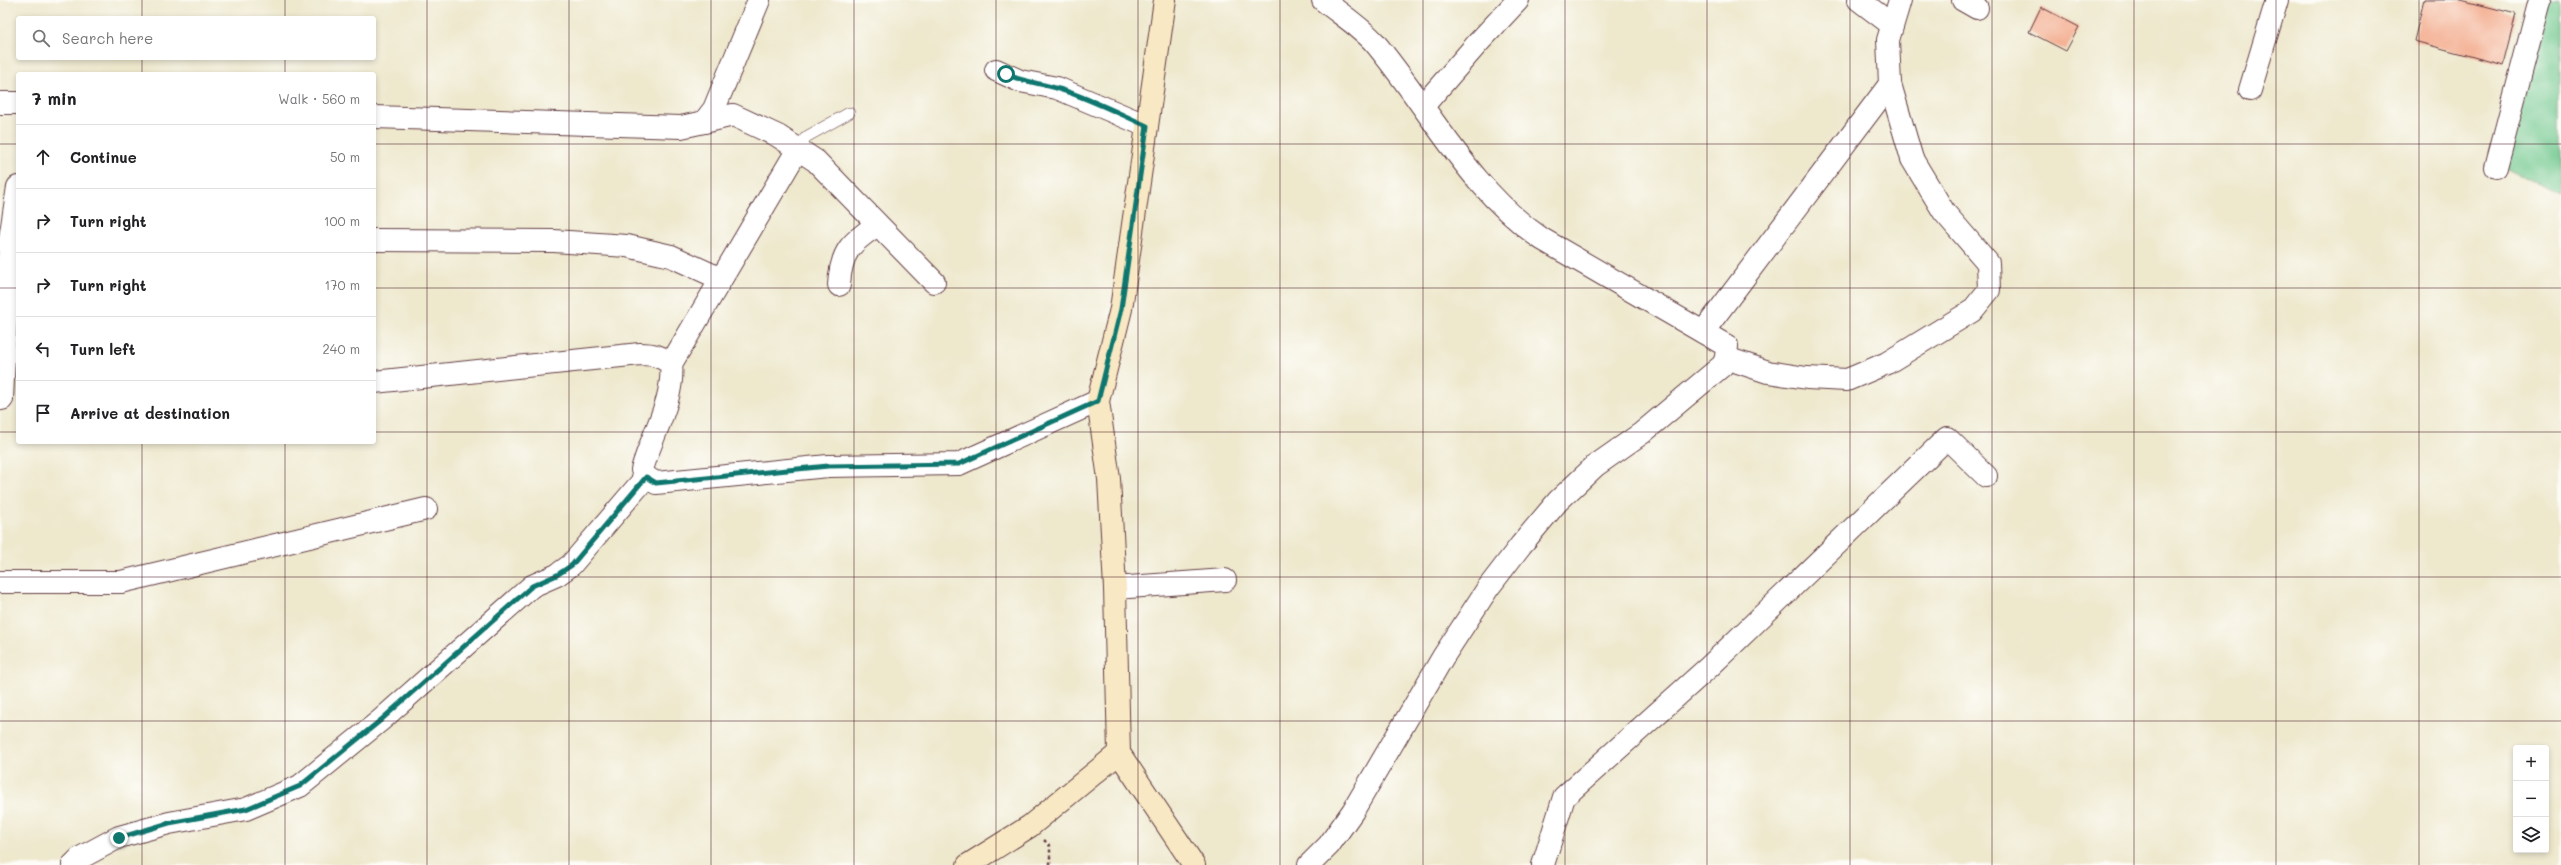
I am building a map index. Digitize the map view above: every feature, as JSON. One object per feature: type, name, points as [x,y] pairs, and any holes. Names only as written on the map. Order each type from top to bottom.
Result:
[{"type":"street","points":[[704,122],[714,109],[758,0]]},
{"type":"street","points":[[1165,0],[1121,309],[1098,401],[1109,479],[1116,588],[1119,753],[1194,865]]},
{"type":"street","points":[[1309,865],[1329,845],[1352,811],[1443,657],[1488,588],[1522,545],[1558,501],[1595,466],[1642,433],[1722,365],[1726,358],[1727,346],[1542,239],[1517,222],[1481,186],[1374,42],[1323,0]]},
{"type":"street","points":[[1423,106],[1476,44],[1518,0]]},
{"type":"street","points":[[1859,0],[1892,25]]},
{"type":"street","points":[[1726,358],[1768,372],[1807,378],[1847,380],[1887,363],[1972,311],[1988,290],[1988,263],[1944,212],[1912,159],[1890,84],[1888,40],[1900,0]]},
{"type":"street","points":[[2250,90],[2277,0]]},
{"type":"street","points":[[2496,167],[2540,0]]},
{"type":"street","points":[[996,70],[1020,81],[1064,90],[1147,126]]},
{"type":"street","points":[[1703,332],[1890,84]]},
{"type":"street","points":[[0,103],[16,103]]},
{"type":"street","points":[[376,117],[681,127],[733,115],[778,136],[816,161],[934,282]]},
{"type":"street","points":[[798,149],[672,364],[672,374],[667,398],[642,470],[646,477],[656,483],[828,466],[959,464],[1098,401]]},
{"type":"street","points":[[6,399],[9,238],[16,198]]},
{"type":"street","points":[[839,285],[840,266],[846,251],[857,239],[877,225]]},
{"type":"street","points":[[376,240],[554,241],[627,246],[671,256],[721,279]]},
{"type":"street","points":[[376,382],[640,354],[653,354],[672,364]]},
{"type":"street","points":[[1543,865],[1564,797],[1709,668],[1947,438],[1986,476]]},
{"type":"street","points":[[73,865],[80,858],[119,838],[169,823],[246,809],[300,786],[381,720],[532,586],[557,575],[572,565],[646,477]]},
{"type":"street","points":[[0,582],[121,582],[426,509]]},
{"type":"street","points":[[1116,588],[1226,580]]},
{"type":"street","points":[[968,865],[1030,826],[1119,753]]},
{"type":"lane","points":[[798,149],[806,136],[849,113]]},
{"type":"path","points":[[1030,826],[1050,846],[1050,865]]},
{"type":"green space","points":[[2547,0],[2561,0],[2561,196],[2501,166]]},
{"type":"building","points":[[2424,0],[2461,0],[2516,14],[2503,65],[2414,41]]},
{"type":"building","points":[[2041,7],[2079,27],[2066,51],[2029,32]]},
{"type":"route","points":[[119,838],[169,823],[246,809],[275,798],[300,786],[381,720],[417,686],[532,586],[557,575],[572,565],[600,534],[646,477],[656,483],[828,466],[959,464],[1098,401],[1121,309],[1147,126],[1076,95],[1057,88],[1020,81],[1006,74]]}]
